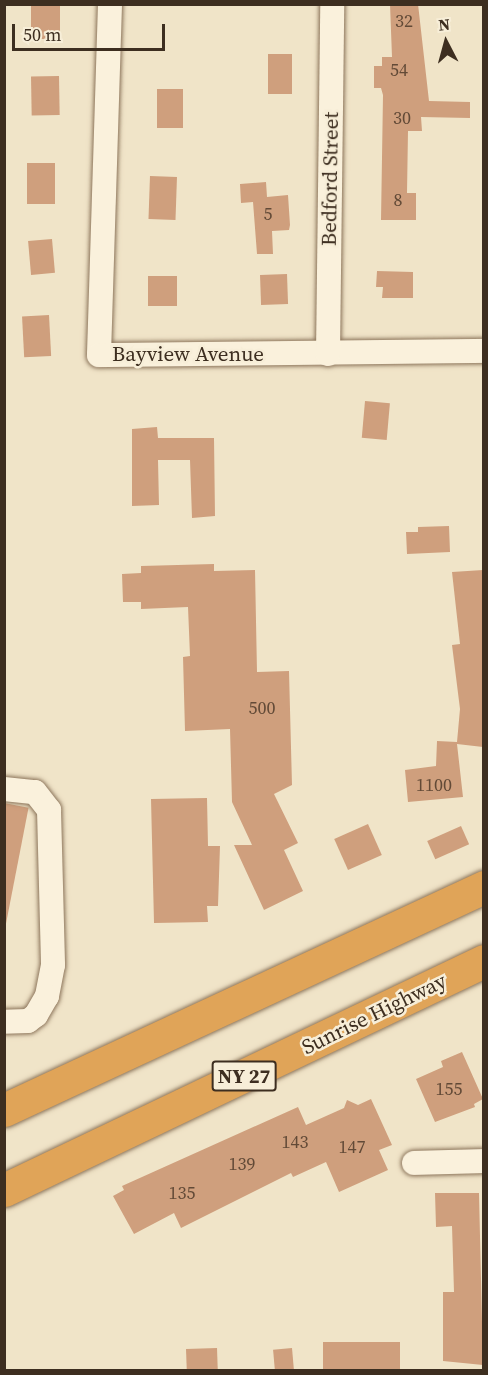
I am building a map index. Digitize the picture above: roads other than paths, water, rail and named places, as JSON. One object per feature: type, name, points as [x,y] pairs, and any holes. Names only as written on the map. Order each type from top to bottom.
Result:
[{"type":"highway","points":[[4,1110],[483,887]]},
{"type":"highway","name":"Sunrise Highway","points":[[4,1190],[483,961]]},
{"type":"street","name":"Bayview Avenue","points":[[110,4],[99,355],[483,351]]},
{"type":"street","name":"Bedford Street","points":[[328,354],[332,4]]},
{"type":"street","points":[[4,789],[35,792],[49,810],[53,965],[47,996],[36,1015],[28,1021],[4,1022]]},
{"type":"street","points":[[414,1163],[483,1161]]}]
